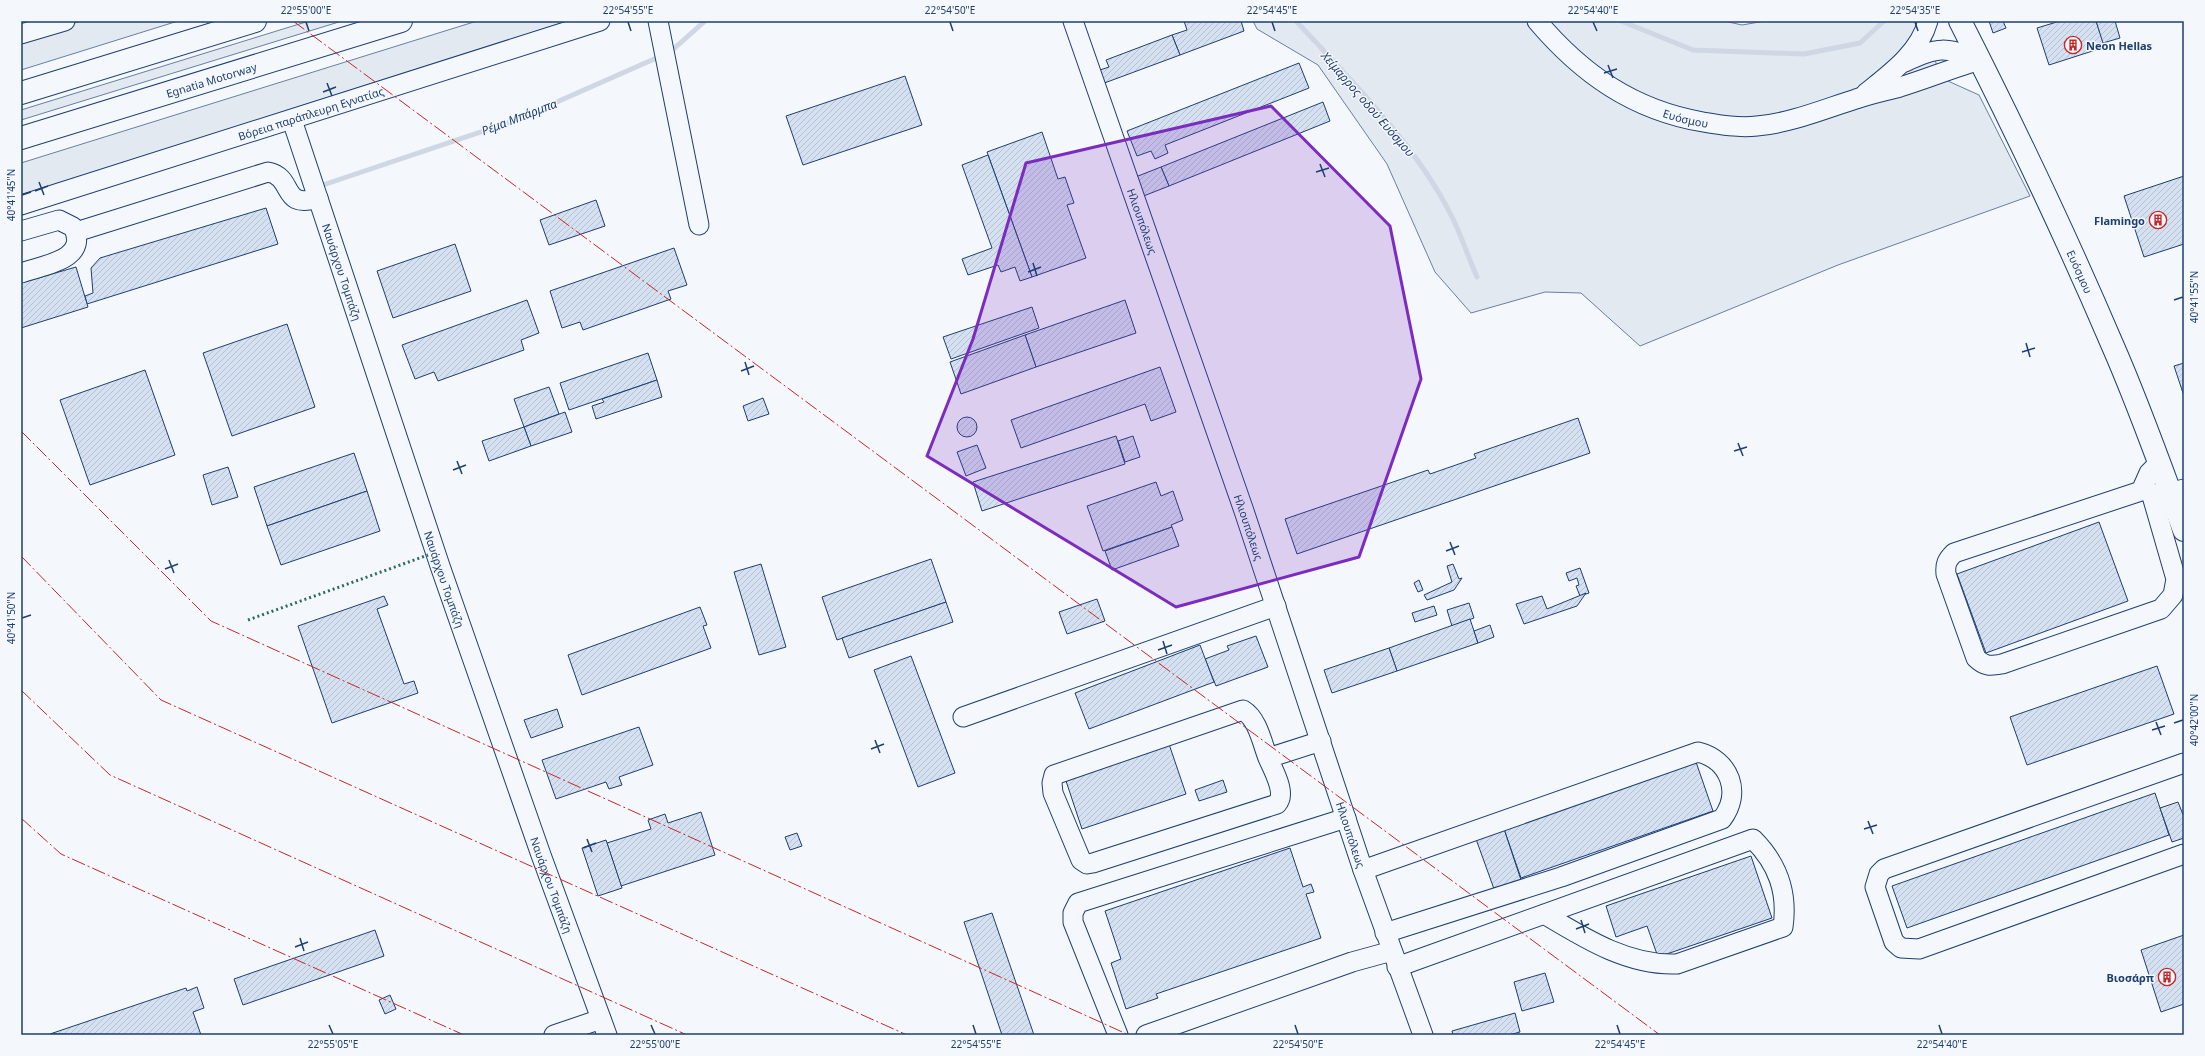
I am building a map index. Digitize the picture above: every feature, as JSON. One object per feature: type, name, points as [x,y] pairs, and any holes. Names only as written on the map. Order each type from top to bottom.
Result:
[{"type":"main road","points":[[21,94],[256,21]]},
{"type":"main road","name":"Egnatia Motorway","points":[[21,138],[400,21]]},
{"type":"main road","name":"Ευόσμου","points":[[1960,21],[2046,194],[2113,344],[2160,462],[2177,491],[2184,530]]},
{"type":"street","points":[[21,34],[65,21]]},
{"type":"street","name":"Βόρεια παράπλευρη Εγνατίας","points":[[21,205],[600,21]]},
{"type":"street","points":[[658,21],[699,225]]},
{"type":"street","name":"Ηλιουπόλεως","points":[[1073,21],[1276,606],[1363,870],[1423,1035]]},
{"type":"street","name":"Ευόσμου","points":[[1537,21],[1559,47],[1586,71],[1605,84],[1649,108],[1688,120],[1727,126],[1757,126],[1786,121],[1862,97],[1900,87],[1980,60]]},
{"type":"street","points":[[1862,97],[1902,64],[1924,35],[1928,21]]},
{"type":"street","points":[[1902,64],[1936,50],[1953,50],[1980,60]]},
{"type":"street","name":"Ναυάρχου Τομπάζη","points":[[292,120],[440,566],[541,855],[604,1027]]},
{"type":"street","points":[[76,232],[268,172],[274,173],[283,180],[289,194],[293,198],[304,202],[318,198]]},
{"type":"street","points":[[21,231],[59,220],[69,224],[76,232],[77,246],[70,255],[21,273]]},
{"type":"street","points":[[2141,491],[2148,490],[2152,496],[2176,579],[2173,596],[2168,604],[2161,609],[2002,664],[1991,666],[1983,665],[1976,658],[1946,574],[1945,565],[1947,560],[1954,553],[2141,491],[2149,473],[2160,462]]},
{"type":"street","points":[[963,717],[1276,606]]},
{"type":"street","points":[[1243,710],[1249,714],[1254,721],[1268,758],[1281,793],[1281,800],[1277,804],[1093,864],[1086,864],[1081,860],[1053,793],[1052,783],[1054,775],[1243,710]]},
{"type":"street","points":[[1268,758],[1321,741]]},
{"type":"street","points":[[1363,870],[1698,752],[1715,759],[1727,772],[1731,780],[1733,796],[1727,813],[1722,819],[1539,884],[1391,950]]},
{"type":"street","points":[[2184,763],[1884,868],[1879,874],[1875,887],[1894,942],[1901,948],[1919,949],[2184,854]]},
{"type":"street","points":[[1118,1035],[1073,922],[1073,913],[1078,903],[1346,818]]},
{"type":"street","points":[[1146,1035],[1352,962],[1391,950],[1544,914],[1753,839],[1762,848],[1776,868],[1782,885],[1785,903],[1782,927],[1677,964],[1659,965],[1633,959],[1603,946],[1544,914]]},
{"type":"street","points":[[554,1035],[604,1027]]},
{"type":"highlighted area","points":[[1271,106],[1390,226],[1421,379],[1359,557],[1176,607],[927,456],[973,339],[1026,163]]},
{"type":"shaded area","points":[[81,21],[178,21],[21,70],[21,40]]},
{"type":"shaded area","points":[[309,21],[342,21],[21,120],[21,110]]},
{"type":"shaded area","points":[[477,21],[568,21],[21,195],[21,163]]},
{"type":"shaded area","points":[[1253,21],[1724,21],[1742,25],[1765,21],[1927,21],[1939,77],[1979,95],[2030,196],[1838,265],[1640,346],[1581,293],[1545,292],[1471,313],[1435,272],[1387,164],[1318,65],[1257,29]]},
{"type":"building","points":[[1184,21],[1241,21],[1244,31],[1180,55],[1172,35],[1187,30]]},
{"type":"building","points":[[1989,21],[2003,21],[2006,28],[1993,33]]},
{"type":"building","name":"Neon Hellas","points":[[2060,21],[2096,21],[2105,47],[2049,65],[2037,28]]},
{"type":"building","points":[[2096,21],[2115,21],[2120,38],[2103,43]]},
{"type":"building","points":[[1172,35],[1180,55],[1099,85],[1094,72],[1109,67],[1106,60]]},
{"type":"building","points":[[1299,63],[1309,88],[1165,145],[1168,153],[1155,159],[1151,151],[1137,156],[1127,131]]},
{"type":"building","points":[[905,76],[922,125],[803,165],[786,116]]},
{"type":"building","points":[[1323,102],[1330,121],[1169,186],[1161,167]]},
{"type":"building","points":[[1042,132],[1058,179],[1065,177],[1074,203],[1067,205],[1086,258],[1032,277],[987,152]]},
{"type":"building","points":[[988,155],[1032,277],[1020,281],[1015,267],[1001,272],[998,265],[968,275],[962,259],[992,248],[962,165]]},
{"type":"building","points":[[1161,167],[1169,186],[1141,197],[1133,178]]},
{"type":"building","name":"Flamingo","points":[[2184,176],[2184,244],[2144,257],[2124,196]]},
{"type":"building","points":[[596,200],[605,226],[549,245],[540,220]]},
{"type":"building","points":[[266,208],[278,244],[87,304],[85,296],[93,293],[91,268],[100,258]]},
{"type":"building","points":[[455,244],[471,291],[393,318],[377,271]]},
{"type":"building","points":[[674,248],[687,285],[668,291],[671,299],[583,330],[580,322],[562,328],[550,291]]},
{"type":"building","points":[[76,267],[88,307],[21,328],[21,283]]},
{"type":"building","points":[[527,300],[539,333],[521,340],[524,350],[438,381],[434,372],[415,379],[402,345]]},
{"type":"building","points":[[1125,300],[1136,333],[1036,367],[1025,335]]},
{"type":"building","points":[[1032,307],[1039,328],[951,359],[943,337]]},
{"type":"building","points":[[287,324],[315,407],[232,436],[203,353]]},
{"type":"building","points":[[1025,335],[1036,367],[961,394],[950,362]]},
{"type":"building","points":[[648,353],[657,380],[569,410],[560,383]]},
{"type":"building","points":[[2184,363],[2184,396],[2174,366]]},
{"type":"building","points":[[1160,367],[1176,412],[1151,421],[1145,404],[1021,448],[1011,420]]},
{"type":"building","points":[[145,370],[175,455],[90,485],[60,400]]},
{"type":"building","points":[[657,380],[662,397],[596,419],[592,406],[604,402],[602,399]]},
{"type":"building","points":[[549,387],[559,414],[524,427],[514,399]]},
{"type":"building","points":[[763,398],[769,414],[748,421],[743,406]]},
{"type":"building","points":[[565,412],[572,432],[531,446],[524,427]]},
{"type":"building","points":[[967,417],[974,420],[977,427],[974,434],[967,437],[960,434],[957,427],[960,420]]},
{"type":"building","points":[[1578,418],[1590,453],[1297,554],[1285,519],[1428,470],[1430,474],[1476,458],[1474,454]]},
{"type":"building","points":[[524,427],[531,446],[489,461],[482,441]]},
{"type":"building","points":[[1116,436],[1125,464],[982,511],[973,482]]},
{"type":"building","points":[[1133,436],[1140,457],[1125,462],[1118,441]]},
{"type":"building","points":[[977,445],[986,468],[966,476],[957,452]]},
{"type":"building","points":[[354,453],[367,491],[267,526],[254,487]]},
{"type":"building","points":[[228,467],[238,497],[212,505],[203,475]]},
{"type":"building","points":[[1156,482],[1161,496],[1173,491],[1183,520],[1171,525],[1172,527],[1103,551],[1087,506]]},
{"type":"building","points":[[367,491],[380,531],[281,565],[267,526]]},
{"type":"building","points":[[2099,522],[2128,601],[1986,653],[1957,574]]},
{"type":"building","points":[[1172,527],[1179,546],[1112,570],[1105,551]]},
{"type":"building","points":[[931,559],[946,602],[837,640],[822,597]]},
{"type":"building","points":[[761,564],[786,647],[759,655],[734,572]]},
{"type":"building","points":[[1453,564],[1459,579],[1462,578],[1454,590],[1427,600],[1424,595],[1452,582],[1447,566]]},
{"type":"building","points":[[1580,568],[1589,593],[1580,596],[1576,586],[1579,585],[1577,578],[1569,581],[1566,573]]},
{"type":"building","points":[[1419,580],[1423,590],[1418,592],[1414,583]]},
{"type":"building","points":[[1586,593],[1577,606],[1524,624],[1516,604],[1542,596],[1547,609]]},
{"type":"building","points":[[384,596],[388,605],[377,609],[404,684],[414,681],[418,693],[332,723],[298,626]]},
{"type":"building","points":[[1097,599],[1105,621],[1067,634],[1059,612]]},
{"type":"building","points":[[946,602],[953,622],[849,658],[842,638]]},
{"type":"building","points":[[1469,603],[1474,618],[1452,626],[1447,610]]},
{"type":"building","points":[[1434,606],[1437,615],[1415,622],[1412,613]]},
{"type":"building","points":[[700,607],[707,625],[703,626],[711,648],[582,695],[568,655]]},
{"type":"building","points":[[1470,619],[1478,643],[1397,671],[1389,648]]},
{"type":"building","points":[[1490,625],[1494,637],[1478,643],[1474,631]]},
{"type":"building","points":[[1256,636],[1268,667],[1216,686],[1205,659],[1229,650],[1227,646]]},
{"type":"building","points":[[1200,645],[1214,682],[1089,729],[1075,693]]},
{"type":"building","points":[[1389,648],[1397,671],[1332,693],[1324,670]]},
{"type":"building","points":[[911,656],[955,773],[918,787],[874,670]]},
{"type":"building","points":[[2157,666],[2174,714],[2027,765],[2010,717]]},
{"type":"building","points":[[557,709],[563,727],[531,738],[524,720]]},
{"type":"building","points":[[639,727],[653,765],[619,777],[622,785],[609,789],[606,782],[556,799],[542,760]]},
{"type":"building","points":[[1169,744],[1186,794],[1082,829],[1065,778]]},
{"type":"building","points":[[1696,762],[1713,811],[1521,878],[1504,829]]},
{"type":"building","points":[[1223,780],[1227,792],[1199,801],[1195,790]]},
{"type":"building","points":[[2155,793],[2169,835],[1907,928],[1892,886]]},
{"type":"building","points":[[2178,802],[2184,817],[2184,838],[2172,842],[2160,808]]},
{"type":"building","points":[[701,812],[715,855],[621,886],[607,843],[651,829],[648,820],[665,814],[668,823]]},
{"type":"building","points":[[1504,829],[1521,880],[1494,889],[1476,839]]},
{"type":"building","points":[[797,833],[802,846],[790,850],[785,837]]},
{"type":"building","points":[[606,840],[622,888],[598,896],[582,848]]},
{"type":"building","points":[[1290,848],[1303,887],[1311,884],[1314,892],[1306,894],[1321,938],[1156,994],[1158,998],[1126,1009],[1111,963],[1121,959],[1105,911]]},
{"type":"building","points":[[1751,856],[1772,918],[1658,957],[1647,926],[1616,937],[1606,906]]},
{"type":"building","points":[[992,913],[1034,1035],[1002,1035],[964,922]]},
{"type":"building","points":[[375,930],[384,956],[243,1005],[234,979]]},
{"type":"building","name":"Βιοσάρπ","points":[[2184,935],[2184,1004],[2161,1012],[2141,950]]},
{"type":"building","points":[[1545,973],[1554,1002],[1522,1011],[1514,982]]},
{"type":"building","points":[[197,987],[204,1008],[193,1012],[201,1035],[50,1034],[186,988],[187,991]]},
{"type":"building","points":[[390,995],[396,1009],[385,1014],[379,1000]]},
{"type":"building","points":[[1515,1013],[1520,1032],[1509,1035],[1453,1035],[1452,1031]]},
{"type":"waterway","name":"Ρέμα Μπάρμπα","points":[[669,53],[705,21]]},
{"type":"waterway","name":"Χείμαρρος οδού Ευόσμου","points":[[1296,21],[1380,113],[1419,163],[1451,215],[1477,277]]},
{"type":"waterway","name":"Χείμαρρος οδού Ευόσμου","points":[[1621,21],[1693,50],[1804,54],[1860,43],[1884,21]]},
{"type":"waterway","name":"Ρέμα Μπάρμπα","points":[[320,186],[516,120],[661,56]]},
{"type":"hedge","points":[[248,620],[428,555]]},
{"type":"power","points":[[293,21],[1660,1035]]},
{"type":"power","points":[[21,431],[211,621],[1129,1035]]},
{"type":"power","points":[[21,556],[161,700],[907,1035]]},
{"type":"power","points":[[21,690],[110,775],[687,1035]]},
{"type":"power","points":[[21,818],[61,854],[464,1035]]},
{"type":"place","name":"Neon Hellas","points":[[2073,45]]},
{"type":"place","name":"Flamingo","points":[[2158,220]]},
{"type":"place","name":"Βιοσάρπ","points":[[2167,977]]}]
